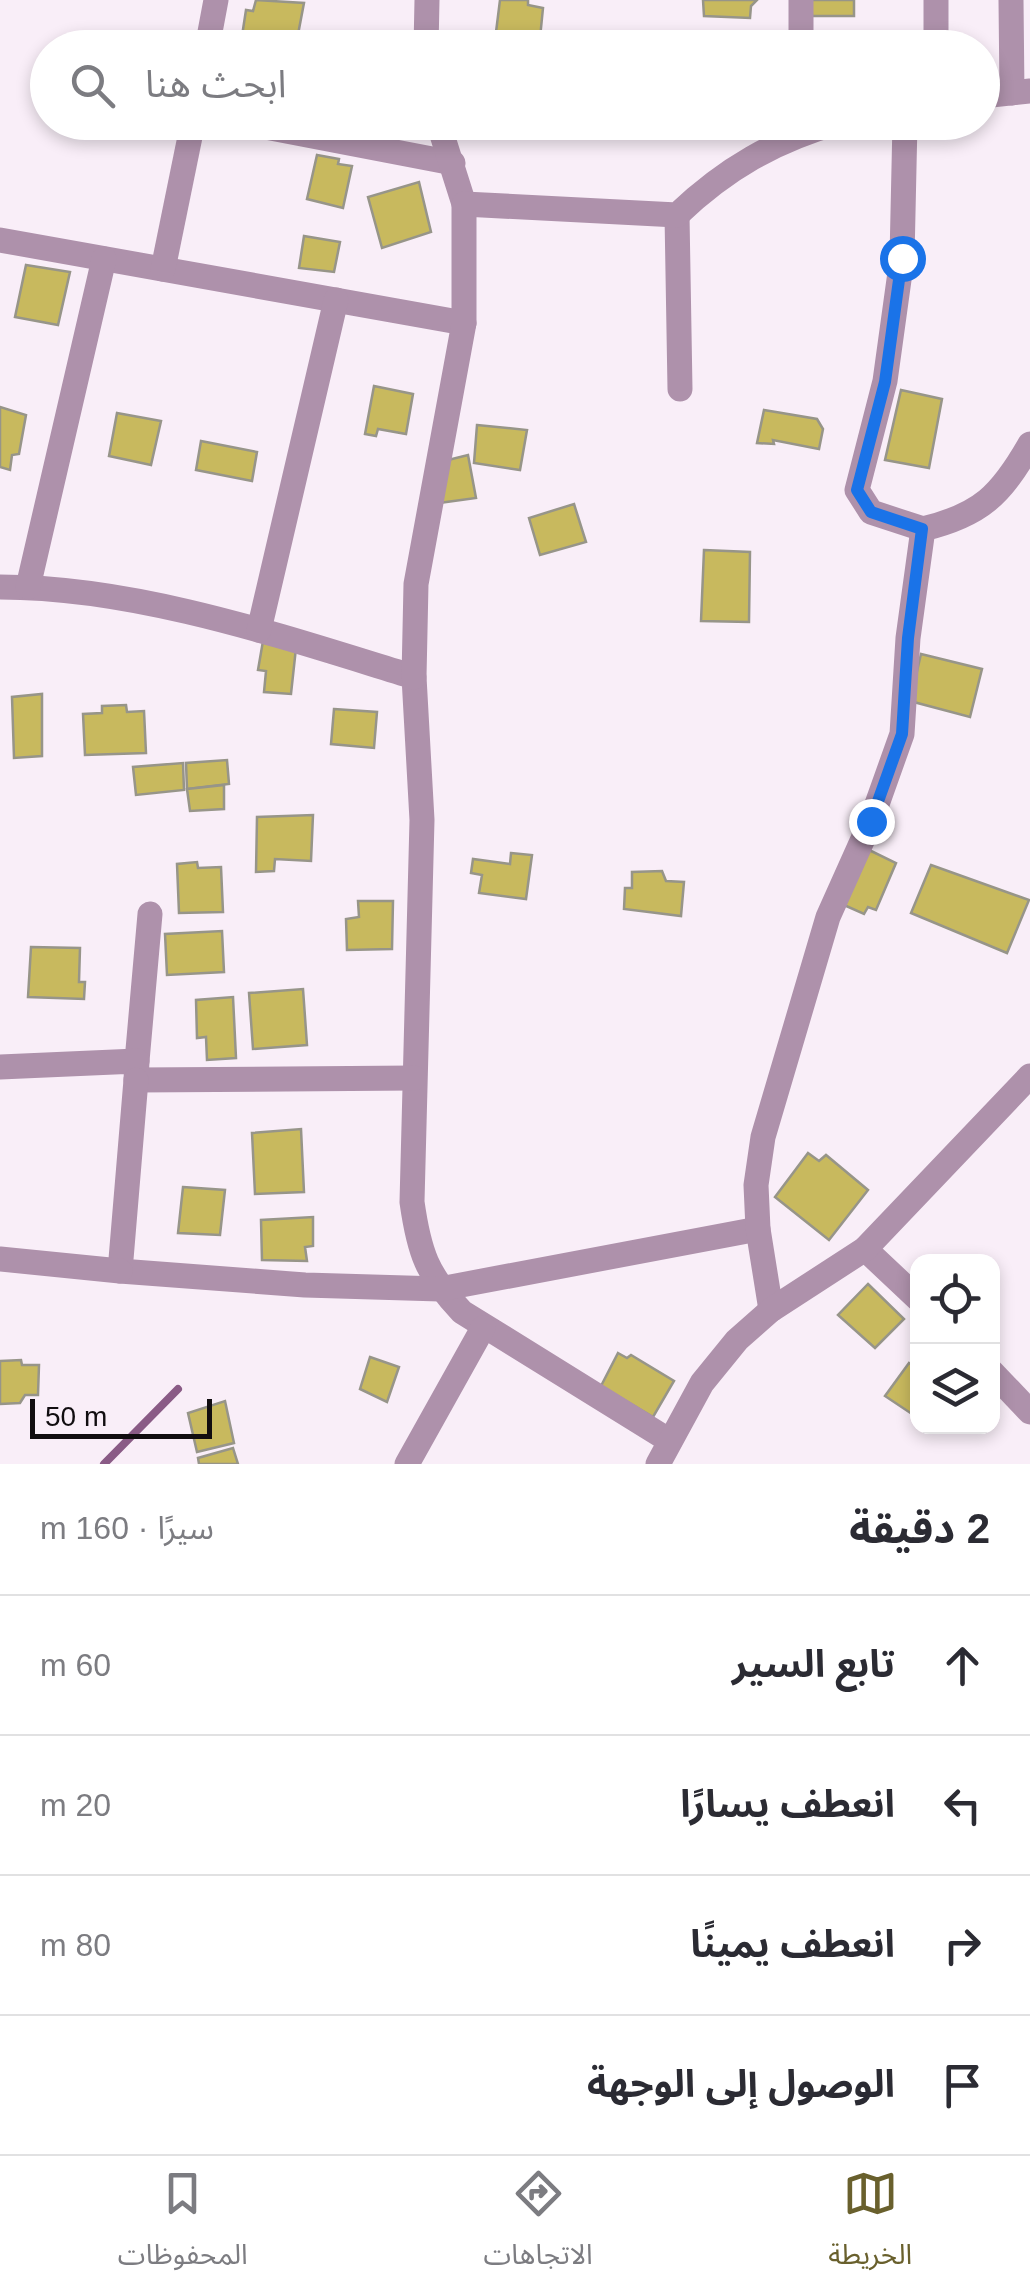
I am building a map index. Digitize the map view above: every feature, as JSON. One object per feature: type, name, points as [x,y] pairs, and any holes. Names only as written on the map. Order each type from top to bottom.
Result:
[{"type":"street","points":[[210,30],[216,0]]},
{"type":"street","points":[[426,30],[427,0]]},
{"type":"street","points":[[801,0],[801,30]]},
{"type":"street","points":[[936,0],[936,30]]},
{"type":"street","points":[[1012,0],[1021,92]]},
{"type":"street","points":[[164,269],[189,140]]},
{"type":"street","points":[[333,140],[453,163]]},
{"type":"street","points":[[445,140],[464,204],[464,323],[418,564],[414,677],[422,820],[412,1202],[418,1250],[440,1289],[484,1328],[664,1453],[702,1383],[737,1340],[770,1310],[865,1249],[1030,1076]]},
{"type":"street","points":[[680,390],[677,215],[713,180],[781,140]]},
{"type":"street","points":[[905,140],[902,258],[885,382],[857,490],[871,512],[922,529],[974,512],[996,496],[1030,444]]},
{"type":"street","points":[[464,204],[677,215]]},
{"type":"street","points":[[0,240],[464,323]]},
{"type":"street","points":[[28,587],[104,259]]},
{"type":"street","points":[[259,630],[336,300]]},
{"type":"street","points":[[770,1310],[756,1185],[775,1088],[828,918],[871,821],[902,734],[908,638],[922,529]]},
{"type":"street","points":[[0,587],[28,587],[172,610],[259,630],[414,677]]},
{"type":"street","points":[[120,1271],[150,914]]},
{"type":"street","points":[[0,1067],[414,1078]]},
{"type":"street","points":[[0,1259],[305,1285],[440,1289],[758,1229]]},
{"type":"street","points":[[865,1249],[910,1291]]},
{"type":"street","points":[[407,1464],[484,1328]]},
{"type":"street","points":[[1000,1380],[1030,1412]]},
{"type":"building","points":[[256,0],[304,3],[299,30],[243,30],[246,10],[253,11]]},
{"type":"building","points":[[500,0],[528,0],[528,5],[543,8],[541,30],[496,30]]},
{"type":"building","points":[[703,0],[757,0],[751,6],[750,18],[704,16]]},
{"type":"building","points":[[811,0],[854,0],[854,16],[812,16]]},
{"type":"building","points":[[317,155],[352,166],[343,208],[307,199]]},
{"type":"building","points":[[419,182],[431,232],[382,248],[368,197]]},
{"type":"building","points":[[304,236],[340,242],[334,272],[299,268]]},
{"type":"building","points":[[26,265],[70,272],[58,325],[15,317]]},
{"type":"building","points":[[374,386],[413,394],[406,434],[378,429],[376,436],[365,434]]},
{"type":"building","points":[[901,390],[942,399],[929,468],[885,460]]},
{"type":"building","points":[[0,407],[26,415],[19,454],[12,455],[10,470],[0,467]]},
{"type":"building","points":[[764,410],[817,419],[823,429],[819,449],[773,440],[774,444],[757,443]]},
{"type":"building","points":[[117,413],[161,421],[151,465],[109,456]]},
{"type":"building","points":[[477,425],[527,430],[520,470],[474,463]]},
{"type":"building","points":[[201,441],[257,452],[252,481],[196,470]]},
{"type":"building","points":[[468,455],[476,498],[439,503],[440,462]]},
{"type":"building","points":[[574,504],[586,542],[540,555],[529,518]]},
{"type":"building","points":[[704,550],[750,552],[749,622],[701,621]]},
{"type":"building","points":[[263,641],[296,648],[291,694],[264,692],[266,671],[258,670]]},
{"type":"building","points":[[921,654],[982,669],[970,717],[910,701]]},
{"type":"building","points":[[42,694],[42,756],[14,758],[12,697]]},
{"type":"building","points":[[126,705],[127,712],[144,711],[146,753],[85,755],[83,714],[102,713],[102,706]]},
{"type":"building","points":[[334,709],[377,712],[374,748],[331,744]]},
{"type":"building","points":[[227,760],[229,784],[187,789],[186,763]]},
{"type":"building","points":[[183,763],[184,790],[136,795],[133,767]]},
{"type":"building","points":[[224,785],[224,809],[190,811],[187,789]]},
{"type":"building","points":[[313,815],[311,861],[275,859],[274,871],[256,872],[257,817]]},
{"type":"building","points":[[867,849],[896,863],[876,910],[868,907],[864,914],[844,905]]},
{"type":"building","points":[[511,853],[532,855],[526,899],[479,893],[482,875],[471,873],[473,859],[510,864]]},
{"type":"building","points":[[197,862],[198,868],[221,867],[223,912],[179,913],[177,864]]},
{"type":"building","points":[[931,865],[1029,900],[1007,953],[911,913]]},
{"type":"building","points":[[662,871],[666,881],[684,882],[681,916],[624,909],[625,888],[632,888],[632,872]]},
{"type":"building","points":[[358,901],[393,901],[392,949],[347,950],[346,919],[359,917]]},
{"type":"building","points":[[222,931],[224,972],[167,975],[165,934]]},
{"type":"building","points":[[31,947],[80,948],[79,982],[85,982],[84,999],[28,997]]},
{"type":"building","points":[[303,989],[307,1045],[253,1049],[249,993]]},
{"type":"building","points":[[233,997],[236,1058],[207,1060],[206,1037],[197,1038],[196,1000]]},
{"type":"building","points":[[301,1129],[304,1192],[255,1194],[252,1133]]},
{"type":"building","points":[[808,1153],[819,1161],[826,1155],[868,1190],[829,1240],[775,1197]]},
{"type":"building","points":[[183,1187],[225,1190],[220,1235],[178,1233]]},
{"type":"building","points":[[313,1217],[313,1246],[305,1247],[307,1261],[262,1260],[261,1220]]},
{"type":"building","points":[[868,1284],[904,1319],[875,1348],[838,1315]]},
{"type":"building","points":[[618,1353],[627,1358],[631,1355],[674,1381],[653,1417],[601,1386]]},
{"type":"building","points":[[370,1357],[399,1367],[387,1402],[360,1389]]},
{"type":"building","points":[[21,1360],[22,1365],[39,1365],[38,1395],[25,1395],[20,1403],[0,1404],[0,1361]]},
{"type":"building","points":[[909,1363],[910,1364],[910,1413],[885,1396]]},
{"type":"building","points":[[225,1401],[234,1443],[197,1452],[188,1413]]},
{"type":"building","points":[[233,1448],[238,1464],[199,1464],[198,1458]]},
{"type":"waterway","points":[[104,1464],[178,1389]]},
{"type":"route","points":[[871,821],[902,734],[908,638],[922,529],[871,512],[857,490],[885,382],[902,258]]}]
